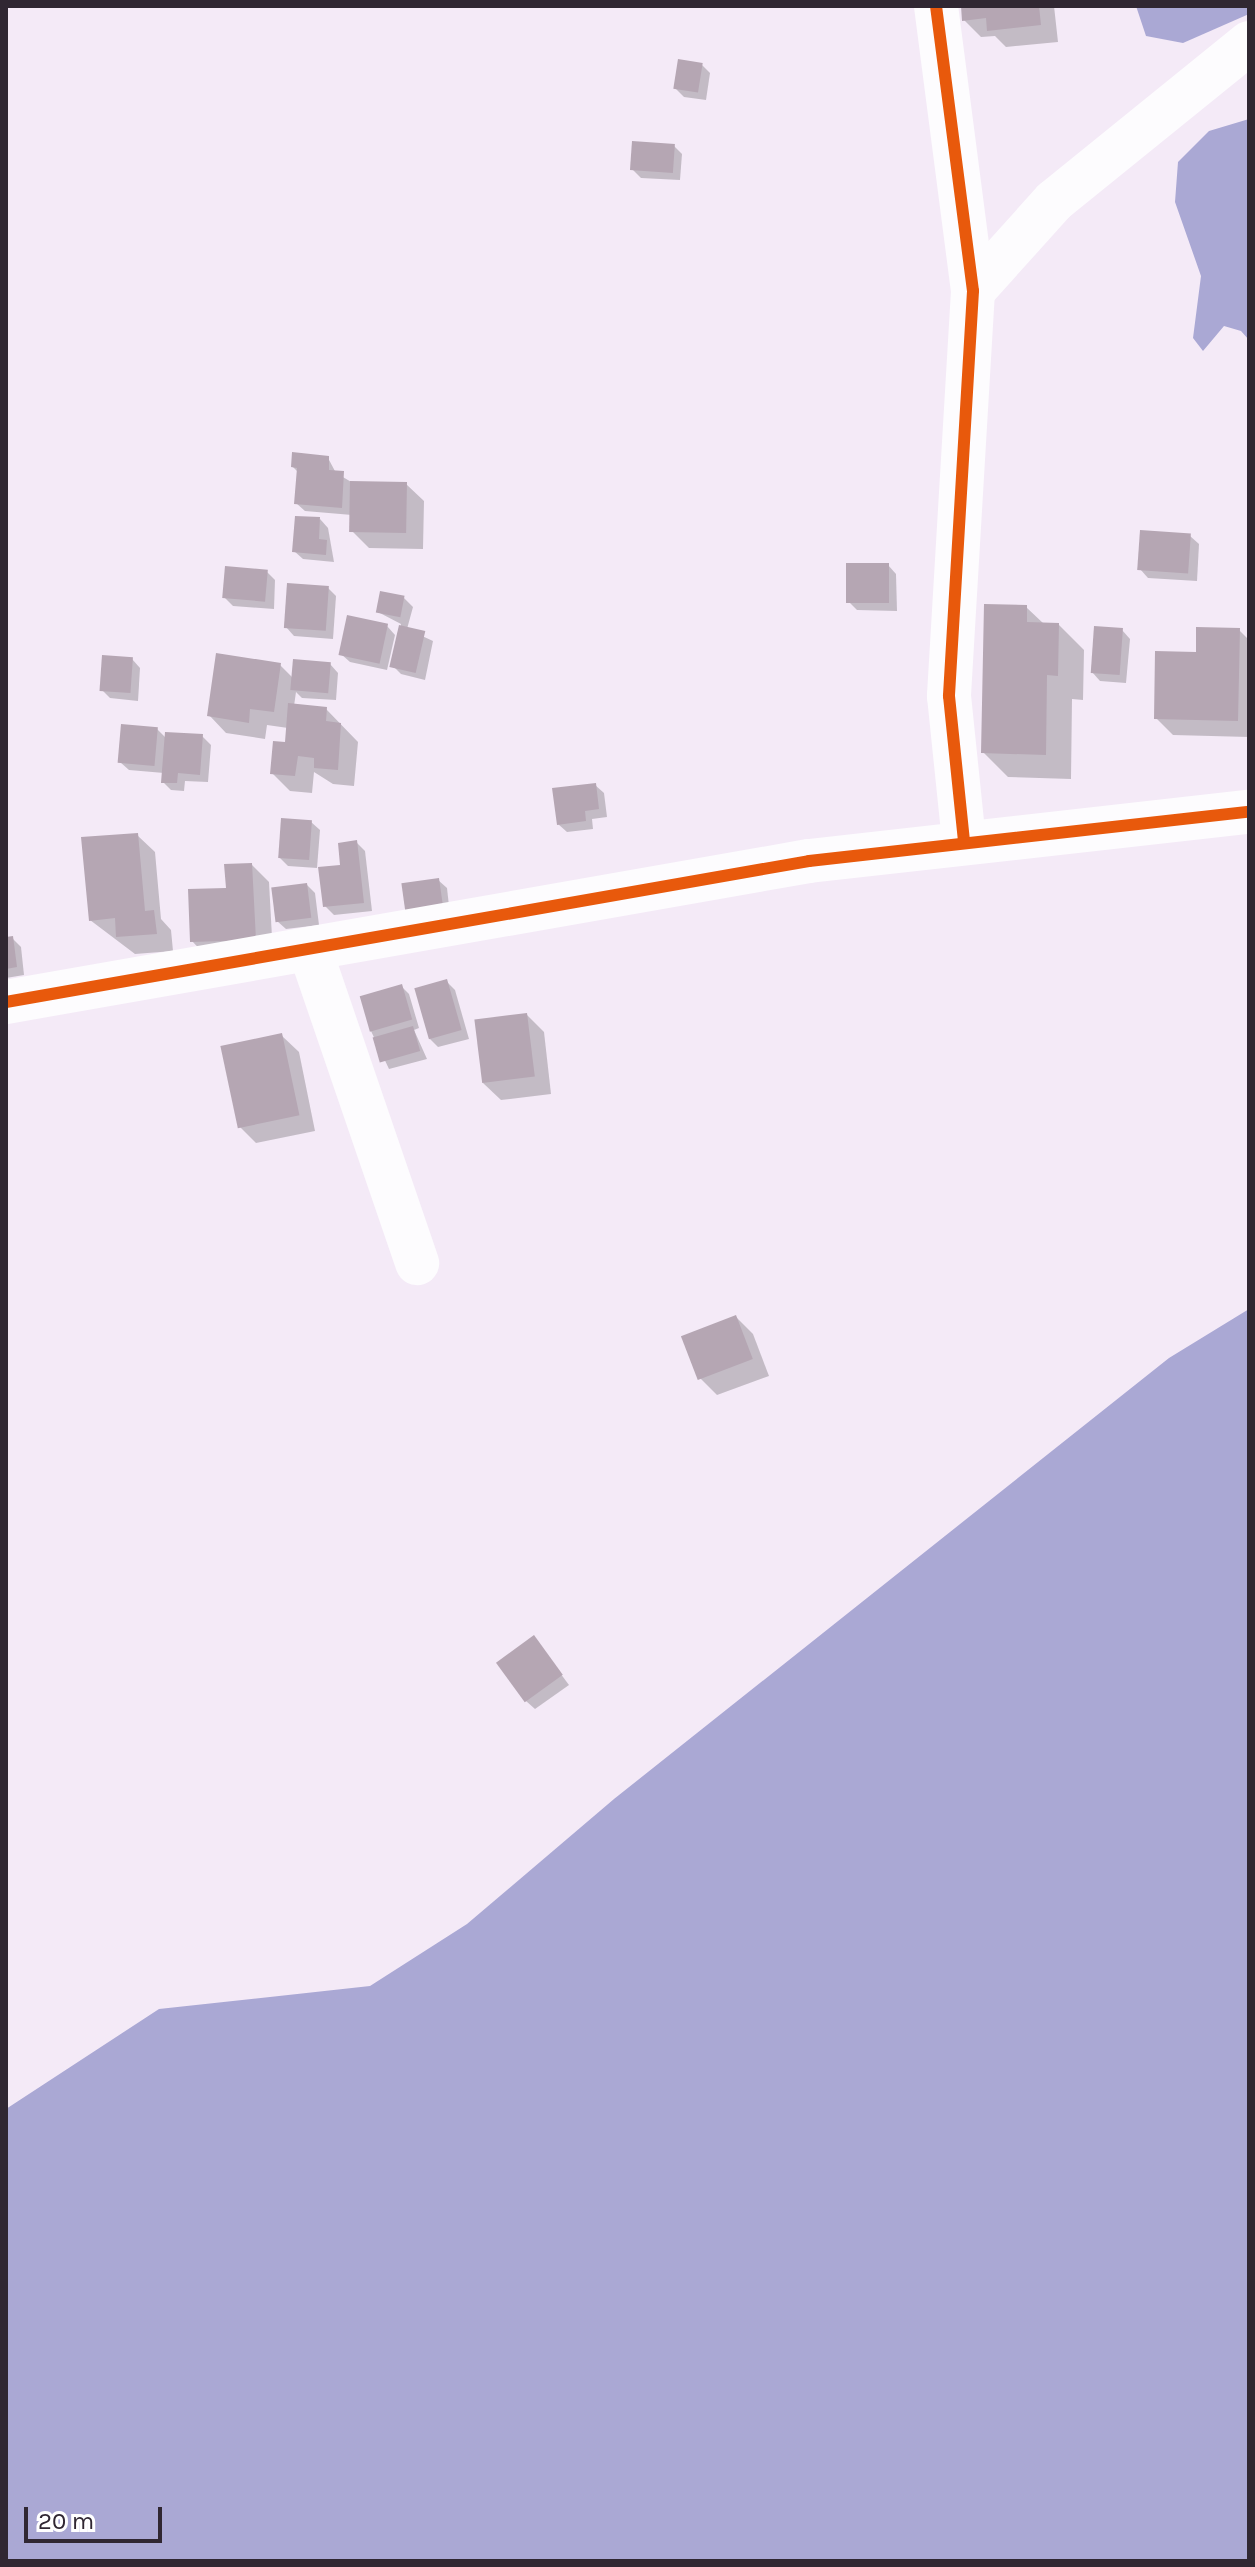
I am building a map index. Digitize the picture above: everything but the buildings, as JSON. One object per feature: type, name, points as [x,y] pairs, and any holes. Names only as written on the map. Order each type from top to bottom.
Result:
[{"type":"street","points":[[936,6],[973,291],[949,696],[964,842]]},
{"type":"street","points":[[973,291],[1054,201],[1249,43]]},
{"type":"street","points":[[6,1002],[809,861],[1249,812]]},
{"type":"street","points":[[310,950],[417,1263]]},
{"type":"water","points":[[1136,6],[1249,6],[1249,14],[1183,43],[1146,36]]},
{"type":"water","points":[[1249,119],[1249,340],[1241,331],[1224,326],[1203,351],[1193,338],[1201,276],[1175,202],[1178,162],[1209,131]]},
{"type":"water","points":[[1249,1309],[1249,2561],[6,2561],[6,2109],[159,2009],[370,1986],[467,1924],[614,1799],[1169,1358]]},
{"type":"cycle path","points":[[936,6],[973,291],[949,696],[964,842]]},
{"type":"cycle path","points":[[6,1002],[809,861],[1249,812]]}]
